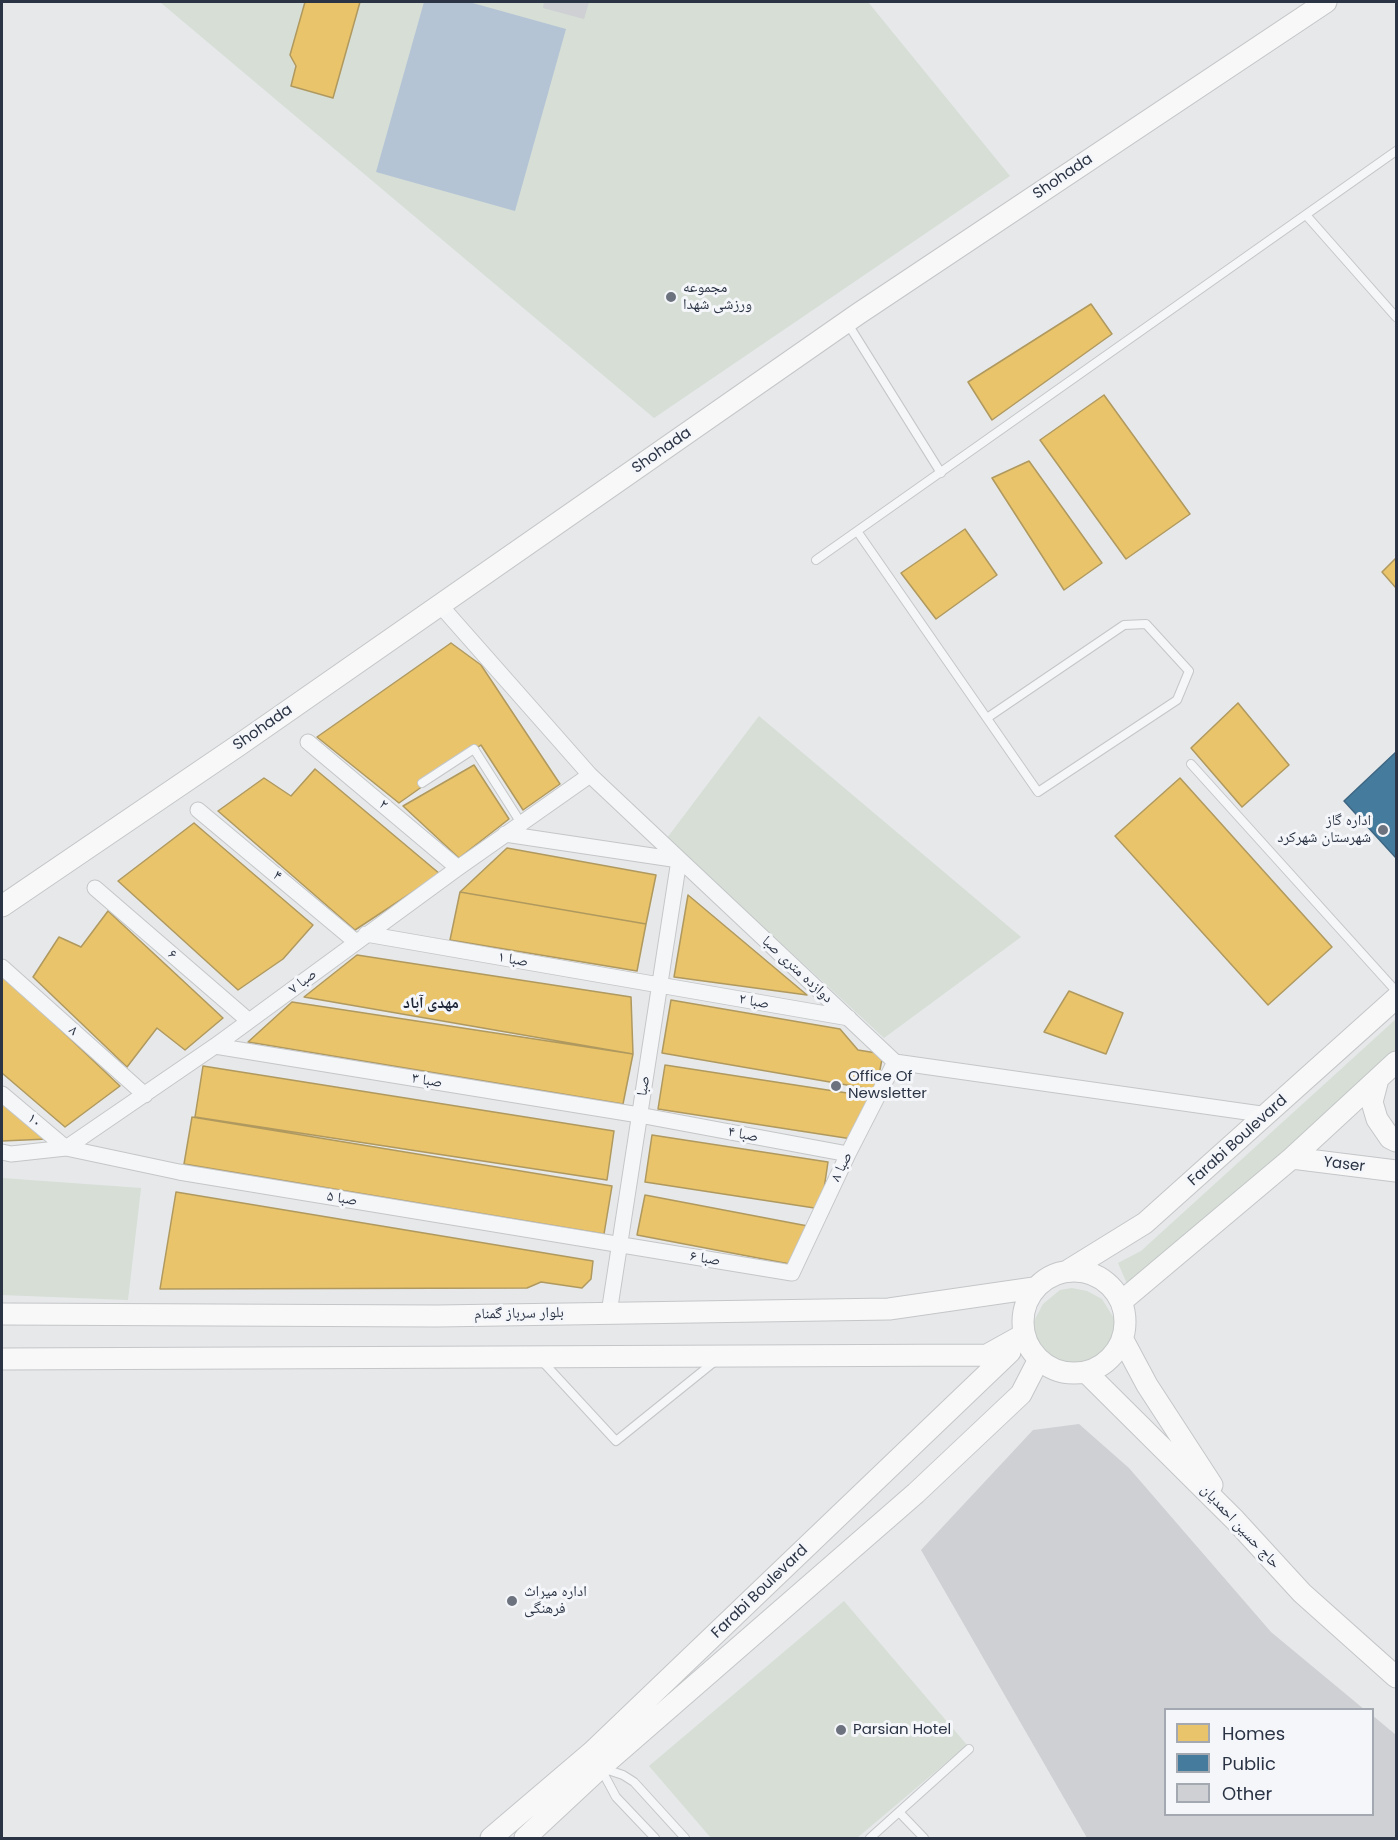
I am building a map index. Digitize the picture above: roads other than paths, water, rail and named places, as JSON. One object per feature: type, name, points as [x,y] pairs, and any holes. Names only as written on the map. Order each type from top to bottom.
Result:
[{"type":"main road","name":"Shohada","points":[[2,906],[846,322],[1326,2]]},
{"type":"main road","name":"Farabi Boulevard","points":[[1069,1270],[1145,1223],[1396,998]]},
{"type":"main road","points":[[1122,1301],[1292,1158],[1396,1062]]},
{"type":"main road","points":[[1378,1079],[1372,1102],[1377,1119],[1390,1138],[1396,1141]]},
{"type":"main road","name":"Yaser","points":[[1292,1158],[1396,1172]]},
{"type":"main road","points":[[1069,1270],[1103,1279],[1122,1301],[1126,1320],[1123,1340],[1109,1361],[1087,1373],[1061,1373],[1038,1361],[1024,1338],[1023,1310],[1034,1288],[1050,1276],[1069,1270]]},
{"type":"main road","name":"بلوار سرباز گمنام","points":[[2,1314],[437,1316],[889,1309],[1034,1288]]},
{"type":"main road","name":"Farabi Boulevard","points":[[525,1839],[596,1760],[1000,1359],[1024,1338]]},
{"type":"main road","points":[[2,1359],[987,1355],[1024,1338]]},
{"type":"main road","points":[[1123,1340],[1147,1385],[1235,1520]]},
{"type":"main road","name":"Farabi Boulevard","points":[[491,1839],[596,1760],[916,1493],[1022,1394],[1038,1361]]},
{"type":"main road","name":"حاج حسین احمدیان","points":[[1087,1373],[1235,1520],[1302,1593],[1396,1677]]},
{"type":"main road","points":[[891,1468],[916,1493]]},
{"type":"street","name":"دوازده متری صبا","points":[[440,605],[590,775],[895,1062]]},
{"type":"street","name":"۲","points":[[308,742],[458,868]]},
{"type":"street","name":"صبا ۷","points":[[2,1152],[11,1154],[66,1148],[215,1046],[361,938],[590,775]]},
{"type":"street","name":"۴","points":[[198,810],[361,938]]},
{"type":"street","points":[[505,834],[679,860]]},
{"type":"street","name":"صبا","points":[[609,1312],[679,860]]},
{"type":"street","name":"۶","points":[[94,888],[249,1021]]},
{"type":"street","name":"صبا ۱","points":[[361,938],[659,985]]},
{"type":"street","name":"۸","points":[[2,967],[145,1095]]},
{"type":"street","name":"صبا ۲","points":[[659,985],[849,1018]]},
{"type":"street","name":"صبا ۳","points":[[215,1046],[639,1115]]},
{"type":"street","points":[[895,1062],[1268,1115]]},
{"type":"street","name":"صبا ۸","points":[[792,1273],[848,1154],[895,1062]]},
{"type":"street","name":"۱۰","points":[[2,1094],[66,1148]]},
{"type":"street","name":"صبا ۴","points":[[639,1115],[848,1154]]},
{"type":"street","name":"صبا ۵","points":[[66,1148],[179,1172],[619,1245]]},
{"type":"street","name":"صبا ۶","points":[[619,1245],[792,1273]]},
{"type":"lane","points":[[816,560],[1396,151]]},
{"type":"lane","points":[[1306,215],[1396,317]]},
{"type":"lane","points":[[846,322],[940,473]]},
{"type":"lane","points":[[858,531],[1038,792],[1178,700],[1189,671],[1146,624],[1124,625],[987,718]]},
{"type":"lane","points":[[422,783],[474,749],[521,823]]},
{"type":"lane","points":[[1191,764],[1396,991]]},
{"type":"lane","points":[[538,1356],[616,1442],[722,1355]]},
{"type":"lane","points":[[870,1839],[969,1749]]},
{"type":"lane","points":[[596,1760],[616,1797],[655,1839]]},
{"type":"lane","points":[[596,1760],[634,1782],[685,1839]]},
{"type":"lane","points":[[899,1812],[924,1839]]},
{"type":"water","points":[[424,2],[469,2],[566,29],[515,211],[376,172]]},
{"type":"place","name":"مجموعه ورزشی شهدا","points":[[671,297]]},
{"type":"place","name":"اداره گاز شهرستان شهرکرد","points":[[1383,830]]},
{"type":"place","name":"Office Of Newsletter","points":[[836,1086]]},
{"type":"place","name":"اداره میراث فرهنگی","points":[[512,1601]]},
{"type":"place","name":"Parsian Hotel","points":[[841,1730]]},
{"type":"district","name":"مهدی آباد","points":[[431,1004]]}]
